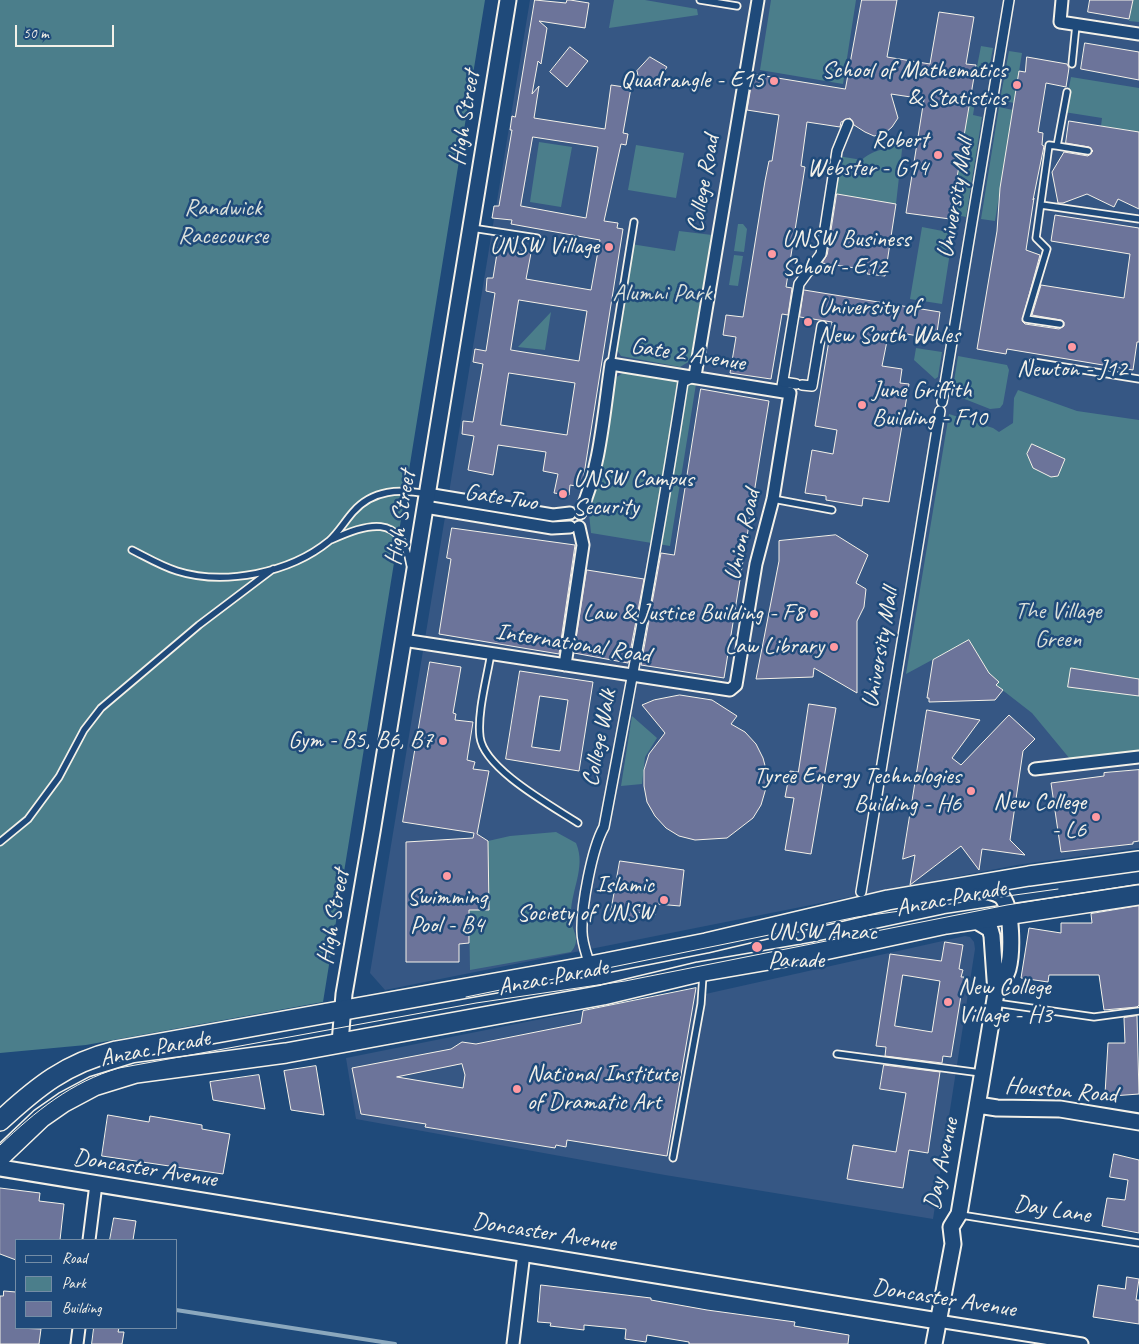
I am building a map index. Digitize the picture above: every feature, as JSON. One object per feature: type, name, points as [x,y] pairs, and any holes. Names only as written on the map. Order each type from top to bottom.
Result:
[{"type":"main road","name":"Anzac Parade","points":[[0,1121],[48,1080],[74,1065],[100,1055],[590,966],[706,943],[857,906],[955,888],[1139,862]]},
{"type":"main road","name":"Anzac Parade","points":[[0,1157],[53,1109],[80,1093],[106,1081],[136,1073],[286,1053],[603,995],[703,972],[815,952],[1009,913],[1139,894]]},
{"type":"street","name":"High Street","points":[[340,1043],[342,1011],[508,0]]},
{"type":"street","name":"College Road","points":[[695,376],[758,0]]},
{"type":"street","name":"University Mall","points":[[861,892],[1009,0]]},
{"type":"street","points":[[1062,0],[1060,22],[1139,34]]},
{"type":"street","points":[[822,326],[812,386],[791,387],[799,284],[821,254],[838,151],[848,124]]},
{"type":"street","name":"Gate 2 Avenue","points":[[575,513],[588,496],[611,364],[791,387]]},
{"type":"street","name":"College Walk","points":[[590,966],[581,934],[583,914],[597,839],[604,827],[658,544],[683,382],[695,376]]},
{"type":"street","name":"Union Road","points":[[736,686],[756,564],[773,499],[791,387]]},
{"type":"street","points":[[426,501],[553,514],[575,513],[583,520],[574,527],[582,533],[583,545],[565,665]]},
{"type":"street","name":"Gate Two","points":[[426,501],[552,528],[574,527]]},
{"type":"street","name":"International Road","points":[[403,640],[730,690],[736,686]]},
{"type":"street","points":[[1035,769],[1139,757]]},
{"type":"street","points":[[955,888],[994,892],[1002,897],[1008,905],[1009,913]]},
{"type":"street","name":"Day Avenue","points":[[995,998],[1008,969],[1010,956],[1009,913]]},
{"type":"street","name":"Day Avenue","points":[[934,1344],[953,1244],[951,1227],[959,1214],[995,998],[992,936],[990,930],[983,923],[975,920]]},
{"type":"street","name":"Houston Road","points":[[978,1105],[997,1108],[1060,1109],[1139,1122]]},
{"type":"street","name":"Doncaster Avenue","points":[[0,1168],[1082,1344]]},
{"type":"street","points":[[89,1239],[96,1184]]},
{"type":"street","points":[[513,1344],[524,1253]]},
{"type":"street","points":[[77,1344],[78,1329]]},
{"type":"lane","points":[[700,0],[737,6]]},
{"type":"lane","points":[[1072,64],[1076,25]]},
{"type":"lane","points":[[1057,146],[1067,92]]},
{"type":"lane","points":[[1060,324],[1026,319],[1047,249],[1036,238],[1049,145],[1088,151]]},
{"type":"lane","points":[[1041,205],[1139,219]]},
{"type":"lane","points":[[611,364],[634,222]]},
{"type":"lane","points":[[470,228],[537,238]]},
{"type":"lane","points":[[1033,362],[1139,380]]},
{"type":"lane","points":[[329,540],[354,511],[371,497],[396,491],[426,501]]},
{"type":"lane","points":[[773,499],[832,510]]},
{"type":"lane","points":[[132,550],[176,571],[224,578],[246,576],[274,569],[302,557],[329,540],[367,526],[386,527],[402,540],[409,557],[413,582]]},
{"type":"lane","points":[[0,842],[28,819],[59,777],[84,730],[102,708],[199,625],[274,569]]},
{"type":"lane","points":[[491,653],[480,721],[480,736],[483,749],[504,772],[578,823]]},
{"type":"lane","points":[[673,1158],[701,1004],[703,972]]},
{"type":"lane","points":[[995,998],[1094,1017],[1139,1011]]},
{"type":"lane","points":[[837,1054],[983,1074]]},
{"type":"lane","name":"Day Lane","points":[[959,1214],[1139,1243]]},
{"type":"shaded area","name":"University of New South Wales","points":[[530,0],[1139,0],[1139,848],[1017,865],[385,990],[370,973]]},
{"type":"shaded area","points":[[965,936],[970,937],[974,942],[975,949],[933,1219],[665,1175],[356,1119],[346,1058],[696,988],[701,995]]},
{"type":"green space","name":"Randwick Racecourse","points":[[0,0],[485,0],[323,1002],[86,1045],[0,1053]]},
{"type":"green space","points":[[614,0],[645,0],[697,9],[698,15],[609,28]]},
{"type":"green space","points":[[771,0],[856,0],[843,84],[760,70]]},
{"type":"green space","points":[[1133,0],[1139,0],[1139,22],[1129,21]]},
{"type":"green space","points":[[981,46],[993,48],[990,64],[981,63],[980,73],[976,72]]},
{"type":"green space","points":[[1009,51],[1022,53],[1014,103],[1000,100]]},
{"type":"green space","points":[[1071,77],[1139,88],[1139,132],[1101,126],[1102,118],[1064,112]]},
{"type":"green space","points":[[970,96],[976,97],[973,115],[982,117],[966,217],[951,214]]},
{"type":"green space","points":[[999,107],[1013,110],[995,221],[981,219]]},
{"type":"green space","points":[[903,141],[896,204],[832,194],[838,156],[862,160],[866,156]]},
{"type":"green space","points":[[539,142],[572,147],[561,207],[530,202]]},
{"type":"green space","points":[[636,145],[684,153],[676,198],[628,190]]},
{"type":"green space","points":[[738,224],[743,224],[747,229],[744,252],[734,251]]},
{"type":"green space","points":[[922,227],[953,233],[942,304],[910,299]]},
{"type":"green space","name":"Alumni Park","points":[[679,231],[712,235],[690,361],[680,367],[621,356],[615,347],[631,244],[675,251]]},
{"type":"green space","points":[[734,255],[743,256],[738,286],[729,285]]},
{"type":"green space","points":[[551,312],[545,350],[518,347]]},
{"type":"green space","points":[[916,348],[942,352],[938,377],[935,379],[914,360]]},
{"type":"green space","points":[[958,356],[1007,365],[1009,370],[1003,404],[1000,408],[990,409],[952,394]]},
{"type":"green space","name":"Alumni Park","points":[[623,373],[696,384],[670,546],[591,533],[588,504],[612,383],[615,378]]},
{"type":"green space","name":"The Village Green","points":[[1018,390],[1077,411],[1139,420],[1139,750],[1070,759],[1032,713],[996,685],[999,682],[989,673],[969,640],[906,674],[949,414],[993,428],[999,432],[1013,423],[1014,398]]},
{"type":"green space","points":[[632,716],[657,738],[645,757],[642,784],[621,786]]},
{"type":"green space","points":[[556,832],[576,843],[579,852],[579,871],[571,909],[576,943],[571,952],[470,970],[469,910],[489,910],[488,841],[510,836]]},
{"type":"building","name":"UNSW Village","points":[[535,0],[566,3],[567,0],[570,0],[589,3],[585,28],[539,21],[547,28],[541,64],[538,61],[532,94],[539,86],[534,118],[605,129],[611,85],[631,88],[623,133],[628,134],[626,145],[621,144],[604,221],[618,223],[617,228],[623,229],[582,487],[570,485],[569,495],[554,493],[558,474],[543,471],[546,452],[498,445],[493,475],[468,470],[474,436],[462,434],[463,421],[473,422],[483,364],[473,362],[475,349],[486,351],[495,293],[486,291],[487,278],[493,278],[498,247],[531,253],[526,279],[591,290],[600,240],[511,224],[512,220],[492,218],[494,206],[499,206],[512,130],[510,130],[512,116],[515,117]],"holes":[[[533,137],[598,147],[586,218],[521,206]],[[519,300],[587,311],[579,361],[511,350]],[[509,373],[575,383],[567,435],[501,425]]]},
{"type":"building","points":[[862,0],[897,0],[887,57],[930,64],[939,12],[974,17],[966,64],[976,65],[950,219],[906,213],[924,99],[891,94],[898,118],[884,134],[874,136],[854,125],[850,118],[841,122],[840,127],[807,122],[801,166],[805,167],[786,287],[792,288],[788,315],[782,314],[771,379],[730,373],[736,337],[723,335],[726,315],[743,317],[765,181],[769,161],[772,161],[779,115],[747,110],[753,74],[845,89]]},
{"type":"building","points":[[1090,0],[1133,0],[1129,19],[1088,12]]},
{"type":"building","points":[[1085,43],[1139,52],[1139,80],[1081,69]]},
{"type":"building","points":[[570,47],[588,61],[567,87],[550,72]]},
{"type":"building","points":[[650,57],[667,67],[654,87],[638,76],[637,71]]},
{"type":"building","points":[[1027,57],[1067,64],[1069,68],[1066,87],[1046,83],[1038,132],[1043,133],[1042,145],[1044,146],[1033,200],[1034,198],[1026,250],[1040,255],[1022,321],[1025,324],[1059,329],[1064,326],[1064,322],[1061,320],[1032,315],[1041,285],[1124,298],[1130,254],[1051,241],[1055,215],[1139,228],[1139,342],[1137,342],[1133,370],[1007,349],[1006,354],[977,349],[997,231],[1000,188],[1019,71],[1025,72]]},
{"type":"building","points":[[1069,121],[1139,132],[1139,209],[1118,199],[1114,207],[1087,194],[1058,203],[1052,172],[1064,152],[1088,156],[1093,151],[1089,147],[1066,143]]},
{"type":"building","points":[[837,194],[896,204],[885,276],[867,274],[868,270],[822,263],[827,255]]},
{"type":"building","name":"June Griffith Building - F10","points":[[804,290],[940,312],[936,339],[889,331],[882,366],[902,369],[900,383],[909,384],[889,502],[863,498],[862,506],[826,500],[826,496],[805,493],[812,450],[833,454],[837,430],[815,426],[832,322],[800,317]]},
{"type":"building","points":[[701,389],[769,401],[724,678],[641,665],[661,553],[674,555]]},
{"type":"building","points":[[1032,444],[1065,459],[1058,476],[1051,477],[1033,468],[1027,454]]},
{"type":"building","points":[[452,528],[575,545],[559,654],[439,634],[451,559],[447,558]]},
{"type":"building","name":"Law & Justice Building - F8","points":[[836,535],[868,555],[856,583],[866,589],[864,607],[857,621],[857,693],[814,668],[813,677],[756,679],[779,561],[779,541]]},
{"type":"building","points":[[587,570],[644,579],[628,663],[574,653]]},
{"type":"building","points":[[969,640],[989,673],[999,682],[996,685],[1003,690],[995,700],[929,702],[929,698],[927,698],[933,660]]},
{"type":"building","points":[[430,662],[461,667],[453,713],[456,714],[455,720],[473,722],[467,760],[475,762],[473,769],[489,771],[477,834],[488,841],[489,910],[469,910],[469,943],[459,944],[459,962],[406,962],[406,842],[473,838],[474,833],[403,822]]},
{"type":"building","points":[[1071,668],[1139,679],[1139,696],[1068,687]]},
{"type":"building","points":[[520,671],[593,682],[579,771],[506,759]],"holes":[[[540,696],[568,700],[560,751],[532,747]]]},
{"type":"building","points":[[680,695],[712,700],[737,716],[731,724],[745,732],[756,744],[763,758],[767,773],[766,788],[761,805],[753,818],[727,838],[695,840],[679,836],[666,828],[655,816],[647,802],[644,770],[649,754],[665,733],[642,705],[654,700]]},
{"type":"building","points":[[809,704],[836,708],[811,854],[785,850],[794,798],[785,797],[790,771],[798,772]]},
{"type":"building","name":"Tyree Energy Technologies Building - H6","points":[[927,710],[980,720],[952,758],[961,765],[1009,715],[1035,739],[1023,751],[1010,840],[1025,855],[982,849],[979,870],[961,846],[910,885],[915,855],[903,859]]},
{"type":"building","name":"New College - L6","points":[[1139,770],[1139,841],[1133,842],[1133,844],[1061,852],[1051,783],[1104,776],[1104,773]]},
{"type":"building","points":[[620,861],[684,870],[680,906],[657,904],[655,915],[635,912],[633,922],[610,918]]},
{"type":"building","points":[[1139,906],[1139,1005],[1137,1007],[1104,1010],[1099,975],[1049,975],[1048,982],[1021,978],[1029,928],[1061,933],[1061,923],[1092,923],[1091,914]]},
{"type":"building","name":"New College Village - H3","points":[[945,942],[963,945],[959,969],[963,970],[961,977],[964,977],[951,1057],[943,1056],[942,1063],[885,1056],[886,1047],[876,1046],[890,954],[941,961]],"holes":[[[903,975],[940,981],[932,1032],[895,1026]]]},
{"type":"building","name":"National Institute of Dramatic Art","points":[[696,988],[667,1156],[567,1140],[566,1147],[556,1145],[555,1148],[425,1127],[426,1124],[361,1114],[352,1068],[451,1049],[462,1042],[476,1044],[581,1023],[583,1011]],"holes":[[[462,1064],[465,1075],[463,1088],[397,1077]]]},
{"type":"building","points":[[1137,1016],[1139,1094],[1112,1096],[1112,1094],[1105,1094],[1108,1043],[1125,1043],[1124,1018]]},
{"type":"building","points":[[884,1065],[940,1072],[928,1153],[909,1150],[903,1188],[847,1179],[853,1145],[896,1152],[906,1093],[880,1089]]},
{"type":"building","points":[[316,1066],[324,1115],[291,1110],[284,1071]]},
{"type":"building","points":[[259,1075],[265,1109],[213,1100],[210,1082]]},
{"type":"building","points":[[108,1115],[149,1122],[150,1116],[202,1125],[202,1129],[230,1134],[223,1174],[102,1156]]},
{"type":"building","points":[[1114,1154],[1139,1160],[1139,1233],[1102,1226],[1107,1198],[1125,1200],[1128,1180],[1110,1177]]},
{"type":"building","points":[[0,1188],[40,1193],[39,1201],[64,1204],[60,1239],[15,1239],[15,1260],[0,1254]]},
{"type":"building","points":[[114,1218],[136,1221],[133,1239],[110,1239]]},
{"type":"building","points":[[1127,1277],[1139,1279],[1136,1300],[1139,1300],[1139,1324],[1093,1317],[1098,1285],[1125,1289]]},
{"type":"building","points":[[541,1285],[651,1298],[651,1300],[707,1310],[795,1322],[794,1326],[849,1335],[848,1344],[689,1344],[689,1342],[647,1335],[646,1342],[625,1339],[626,1329],[584,1325],[584,1330],[550,1326],[551,1323],[538,1322]]},
{"type":"building","points":[[4,1291],[15,1292],[15,1329],[41,1329],[39,1344],[0,1344],[0,1296],[3,1296]]},
{"type":"building","points":[[94,1329],[119,1329],[118,1332],[124,1332],[122,1344],[92,1344]]},
{"type":"waterway","points":[[178,1310],[395,1344]]},
{"type":"tram line","points":[[0,1145],[55,1099],[85,1081],[119,1068],[476,1003],[625,981],[1007,905],[1139,884]]},
{"type":"tram line","points":[[466,997],[857,917],[1058,889]]},
{"type":"place","name":"Quadrangle - E15","points":[[774,81]]},
{"type":"place","name":"School of Mathematics & Statistics","points":[[1017,85]]},
{"type":"place","name":"Robert Webster - G14","points":[[938,155]]},
{"type":"place","name":"UNSW Village","points":[[609,247]]},
{"type":"place","name":"UNSW Business School - E12","points":[[772,254]]},
{"type":"place","name":"University of New South Wales","points":[[808,322]]},
{"type":"place","name":"Newton - J12","points":[[1072,347]]},
{"type":"place","name":"June Griffith Building - F10","points":[[862,405]]},
{"type":"place","name":"UNSW Campus Security","points":[[563,494]]},
{"type":"place","name":"Law & Justice Building - F8","points":[[814,614]]},
{"type":"place","name":"Law Library","points":[[834,647]]},
{"type":"place","name":"Gym - B5, B6, B7","points":[[443,741]]},
{"type":"place","name":"Tyree Energy Technologies Building - H6","points":[[971,791]]},
{"type":"place","name":"New College - L6","points":[[1096,817]]},
{"type":"place","name":"Swimming Pool - B4","points":[[447,876]]},
{"type":"place","name":"Islamic Society of UNSW","points":[[664,900]]},
{"type":"place","name":"UNSW Anzac Parade","points":[[757,947]]},
{"type":"place","name":"New College Village - H3","points":[[948,1002]]},
{"type":"place","name":"National Institute of Dramatic Art","points":[[517,1089]]}]
